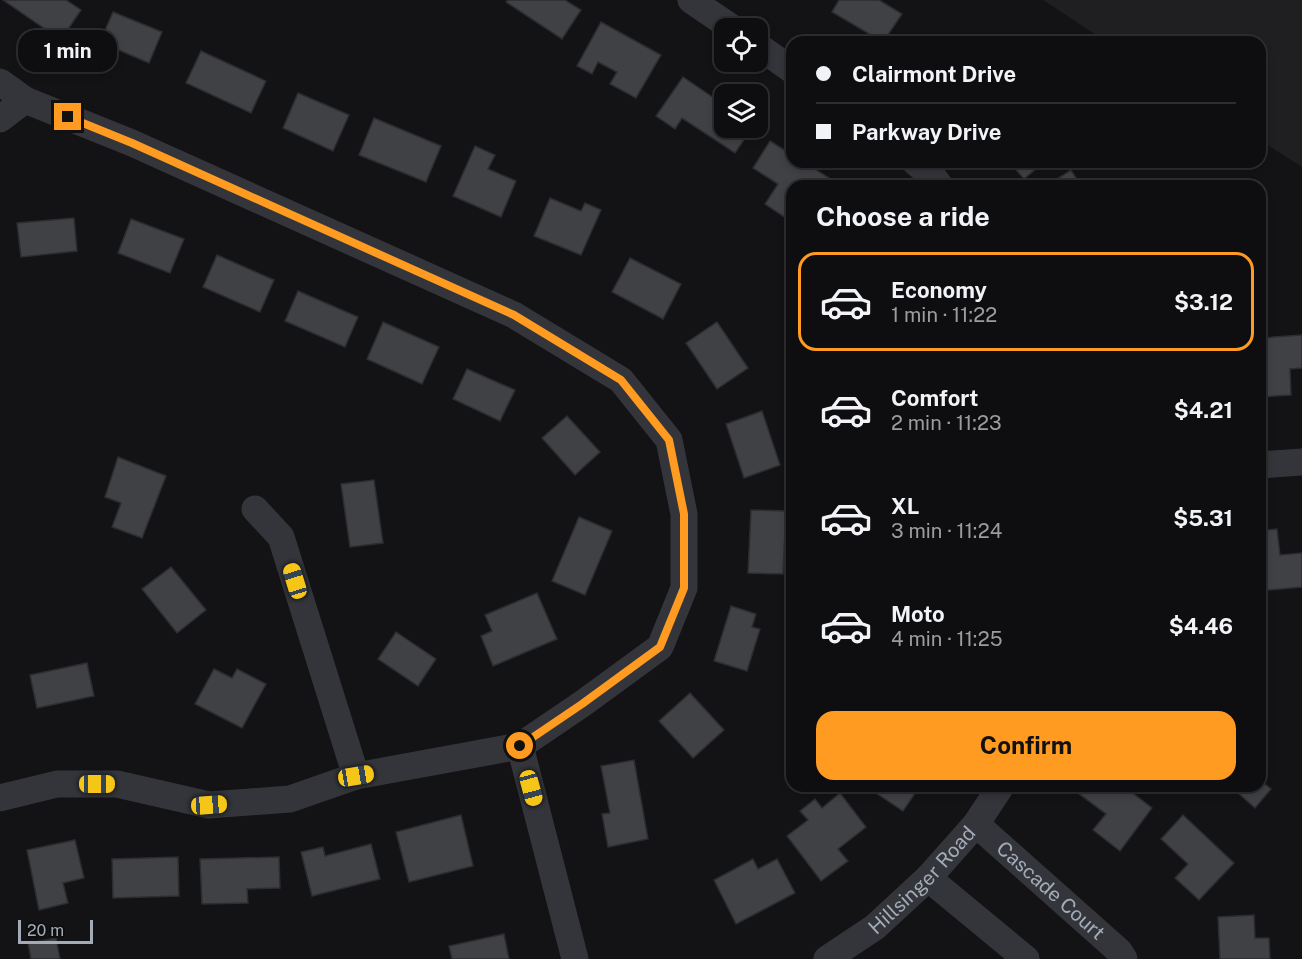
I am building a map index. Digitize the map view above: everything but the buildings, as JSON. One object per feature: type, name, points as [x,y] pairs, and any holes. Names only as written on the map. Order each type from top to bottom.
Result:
[{"type":"street","points":[[691,0],[717,18]]},
{"type":"street","points":[[768,53],[786,66]]},
{"type":"street","points":[[0,82],[25,100],[143,147],[514,315],[621,380],[669,440],[684,514],[684,588],[660,647],[520,746],[356,776],[290,799],[209,805],[117,784],[57,784],[0,798]]},
{"type":"street","points":[[0,119],[25,100]]},
{"type":"street","points":[[922,168],[936,180]]},
{"type":"street","points":[[1266,465],[1302,462]]},
{"type":"street","points":[[255,509],[281,537],[356,776]]},
{"type":"street","points":[[520,746],[575,959]]},
{"type":"street","name":"Hillsinger Road","points":[[827,959],[875,927],[928,878],[976,824],[997,792]]},
{"type":"street","name":"Cascade Court","points":[[976,824],[1119,951],[1124,959]]},
{"type":"street","points":[[928,878],[1026,959]]},
{"type":"shaded area","points":[[1043,0],[1302,0],[1302,167],[1266,144],[1266,36],[1098,36]]},
{"type":"route","points":[[68,117],[132,143],[514,315],[621,380],[669,440],[684,514],[684,588],[660,647],[520,746]]}]
